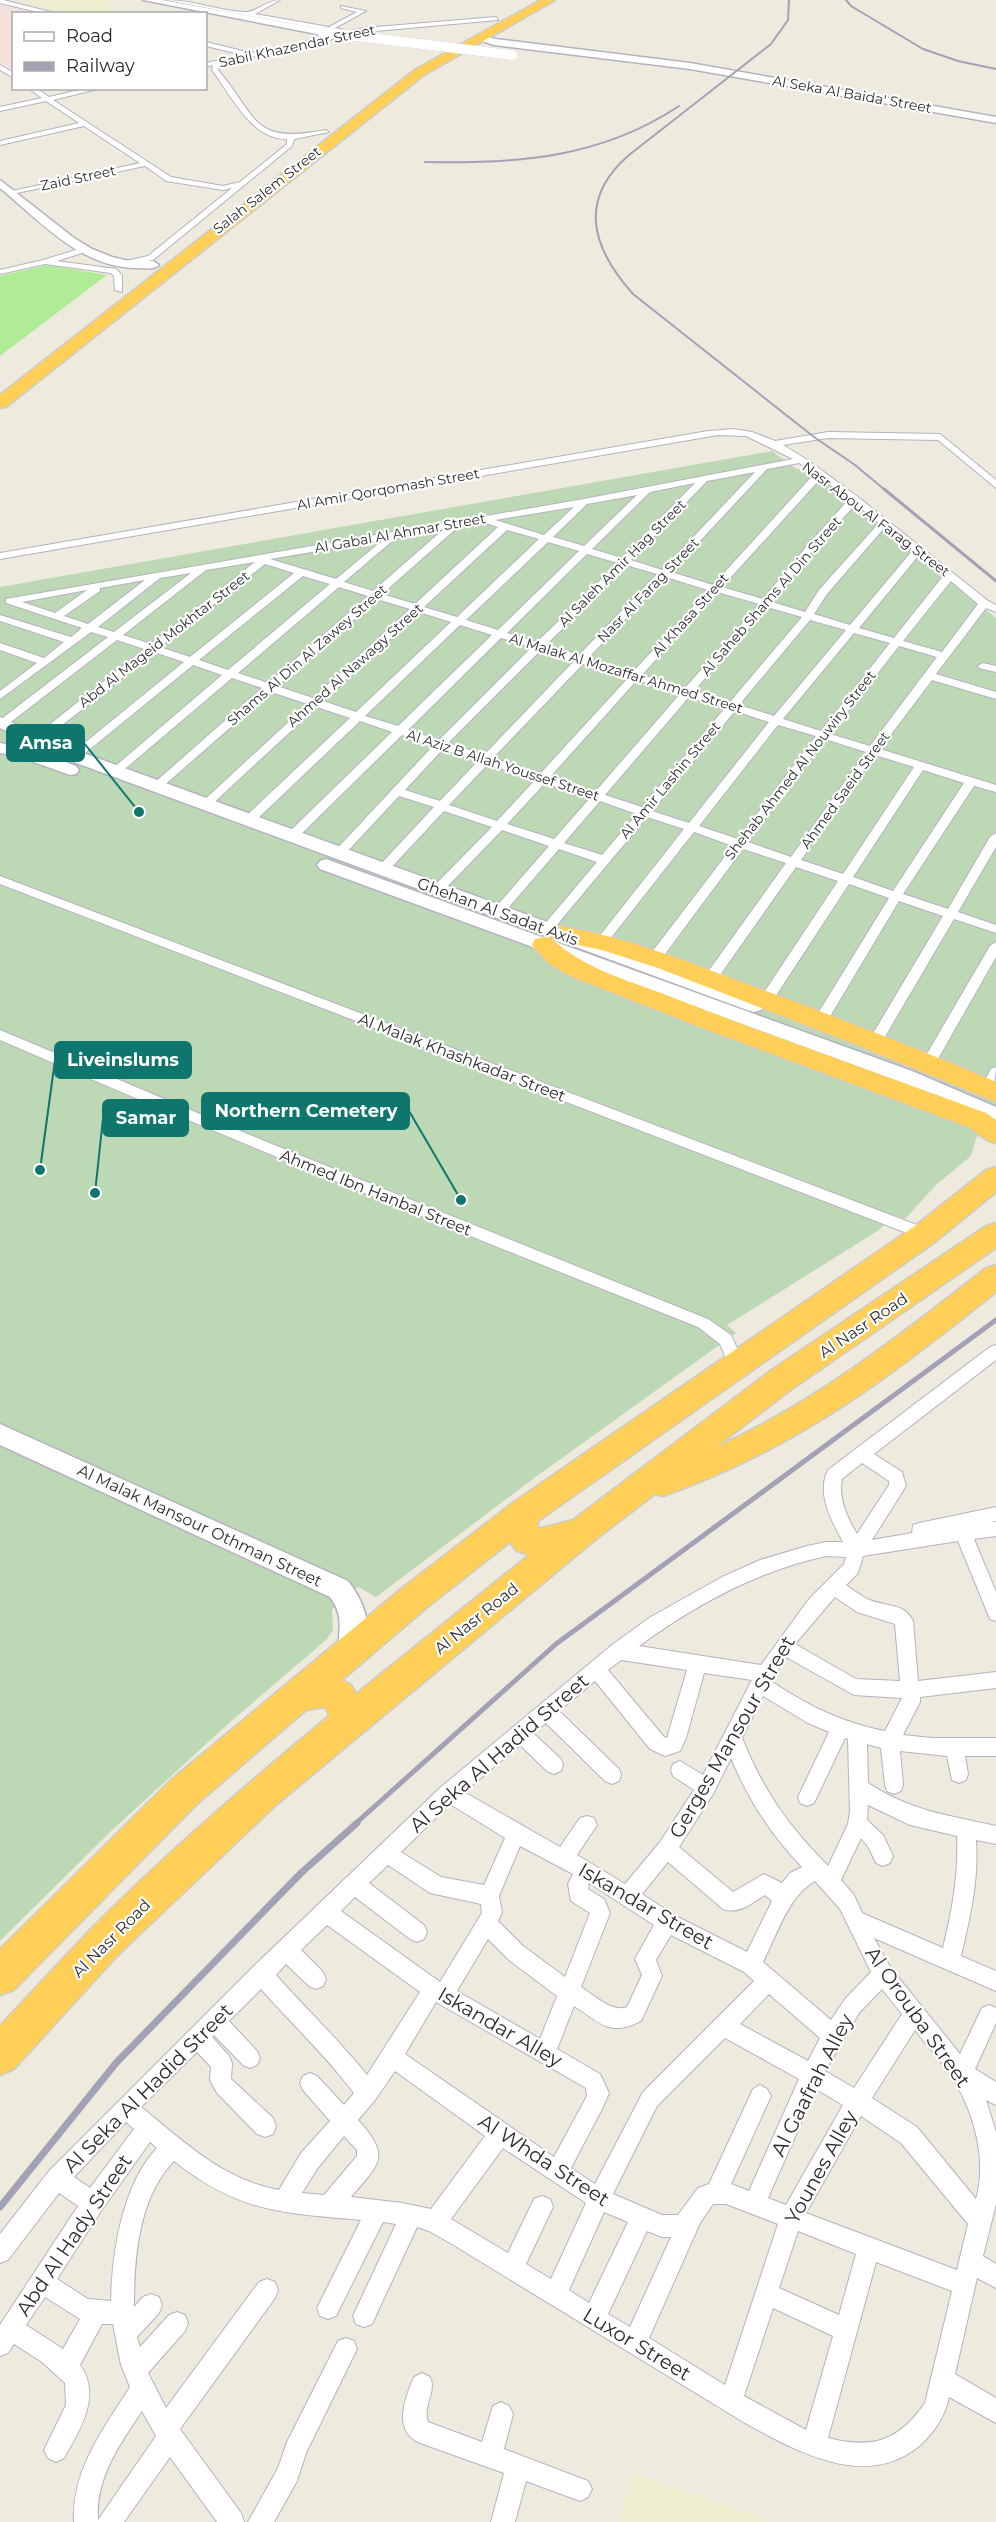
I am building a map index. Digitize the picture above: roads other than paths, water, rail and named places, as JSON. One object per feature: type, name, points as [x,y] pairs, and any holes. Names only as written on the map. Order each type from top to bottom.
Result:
[{"type":"highway","name":"Salah Salem Street","points":[[0,403],[332,139],[420,72],[549,0]]},
{"type":"highway","name":"Salah Salem Street","points":[[115,293],[408,70],[523,4]]},
{"type":"highway","points":[[550,936],[602,941],[821,1020],[928,1064],[994,1088]]},
{"type":"highway","points":[[550,936],[564,962],[589,974],[721,1026],[993,1124]]},
{"type":"highway","points":[[0,1976],[184,1792],[352,1650],[522,1514],[925,1234],[996,1177]]},
{"type":"highway","name":"Al Nasr Road","points":[[0,2055],[104,1943],[184,1865],[263,1793],[348,1722],[584,1530],[781,1380],[996,1234]]},
{"type":"highway","points":[[625,1499],[727,1456],[804,1416],[887,1361],[996,1275]]},
{"type":"highway","points":[[522,1514],[520,1527],[522,1534],[535,1543],[544,1544],[584,1530]]},
{"type":"highway","points":[[299,1697],[321,1690],[334,1693],[341,1697],[347,1708],[348,1722]]},
{"type":"street","points":[[146,0],[326,30],[607,66],[690,66]]},
{"type":"street","points":[[146,0],[338,37]]},
{"type":"street","points":[[162,0],[354,33]]},
{"type":"street","points":[[170,0],[326,30],[363,11],[344,6]]},
{"type":"street","points":[[249,14],[277,0]]},
{"type":"street","points":[[0,1],[47,12]]},
{"type":"street","name":"Sabil Khazendar Street","points":[[207,66],[354,33],[394,27],[496,19]]},
{"type":"street","name":"Al Seka Al Baida' Street","points":[[482,38],[502,43],[690,66],[996,120]]},
{"type":"street","points":[[481,54],[485,47],[502,43]]},
{"type":"street","points":[[207,44],[252,56]]},
{"type":"street","points":[[450,54],[481,54],[526,60]]},
{"type":"street","points":[[513,54],[603,63],[669,63]]},
{"type":"street","points":[[217,63],[215,68],[258,129],[272,136],[303,145]]},
{"type":"street","name":"Al Seka Al Baida' Street","points":[[632,70],[708,69]]},
{"type":"street","points":[[207,73],[219,74]]},
{"type":"street","points":[[35,90],[144,165],[175,181],[223,188],[230,190],[231,194]]},
{"type":"street","points":[[0,109],[90,90]]},
{"type":"street","points":[[0,143],[84,124]]},
{"type":"street","points":[[290,140],[326,132]]},
{"type":"street","points":[[121,263],[150,258],[290,145],[290,140]]},
{"type":"street","name":"Zaid Street","points":[[12,192],[144,165]]},
{"type":"street","points":[[0,183],[76,251],[121,263],[153,265]]},
{"type":"street","points":[[223,188],[244,183]]},
{"type":"street","points":[[0,197],[76,251],[123,269],[133,276]]},
{"type":"street","points":[[0,272],[45,262],[76,251]]},
{"type":"street","points":[[45,262],[115,272],[118,275],[115,293]]},
{"type":"street","name":"Al Amir Qorqomash Street","points":[[0,556],[708,434],[734,432],[748,434],[774,444]]},
{"type":"street","name":"Nasr Abou Al Farag Street","points":[[774,444],[828,435],[940,437],[996,485]]},
{"type":"street","name":"Nasr Abou Al Farag Street","points":[[774,444],[820,473],[855,499],[984,603],[996,609]]},
{"type":"street","name":"Al Gabal Al Ahmar Street","points":[[5,601],[584,502],[800,460]]},
{"type":"street","name":"Nasr Al Farag Street","points":[[383,869],[764,467]]},
{"type":"street","name":"Al Khasa Street","points":[[438,889],[499,826],[820,473]]},
{"type":"street","name":"Al Saleh Amir Hag Street","points":[[339,853],[441,744],[703,480]]},
{"type":"street","points":[[292,836],[647,490]]},
{"type":"street","name":"Al Saheb Shams Al Din Street","points":[[499,911],[810,548],[855,499]]},
{"type":"street","points":[[249,820],[584,502]]},
{"type":"street","points":[[481,519],[944,656]]},
{"type":"street","name":"Al Amir Lashin Street","points":[[550,936],[604,860],[808,616],[823,592],[885,522]]},
{"type":"street","name":"Shams Al Din Al Zawey Street","points":[[157,786],[457,523]]},
{"type":"street","name":"Ahmed Al Nawagy Street","points":[[206,804],[505,526]]},
{"type":"street","points":[[116,771],[396,534]]},
{"type":"street","points":[[602,941],[776,720],[919,549]]},
{"type":"street","name":"Al Malak Al Mozaffar Ahmed Street","points":[[260,559],[996,789]]},
{"type":"street","name":"Abd Al Mageid Mokhtar Street","points":[[37,740],[260,559]]},
{"type":"street","points":[[2,723],[204,568]]},
{"type":"street","points":[[75,756],[301,572]]},
{"type":"street","name":"Shehab Ahmed Al Nouwiry Street","points":[[654,959],[739,844],[950,574]]},
{"type":"street","points":[[3,691],[46,662],[157,576]]},
{"type":"street","points":[[57,616],[100,585]]},
{"type":"street","name":"Al Aziz B Allah Youssef Street","points":[[5,601],[57,616],[996,929]]},
{"type":"street","name":"Ahmed Saeid Street","points":[[710,979],[873,750],[984,603]]},
{"type":"street","points":[[0,618],[72,641]]},
{"type":"street","points":[[0,646],[46,662]]},
{"type":"street","points":[[983,666],[996,669]]},
{"type":"street","points":[[931,676],[996,696]]},
{"type":"street","name":"Ghehan Al Sadat Axis","points":[[2,723],[75,756],[499,911],[550,936]]},
{"type":"street","name":"Ghehan Al Sadat Axis","points":[[0,748],[21,752],[911,1062],[994,1088]]},
{"type":"street","points":[[766,1000],[921,765]]},
{"type":"street","points":[[821,1020],[896,896],[971,781]]},
{"type":"street","points":[[397,791],[604,860]]},
{"type":"street","points":[[875,1042],[996,837]]},
{"type":"street","name":"Al Malak Khashkadar Street","points":[[0,880],[925,1234]]},
{"type":"street","points":[[928,1064],[996,946]]},
{"type":"street","name":"Ahmed Ibn Hanbal Street","points":[[0,1035],[343,1179],[703,1323],[722,1334],[728,1341],[736,1364]]},
{"type":"street","points":[[856,1550],[833,1501],[830,1488],[834,1475],[996,1351]]},
{"type":"street","name":"Al Malak Mansour Othman Street","points":[[0,1434],[339,1589],[351,1604],[354,1612],[352,1650]]},
{"type":"street","name":"Gerges Mansour Street","points":[[627,1897],[666,1849],[706,1788],[763,1679],[783,1646],[815,1605],[852,1568],[856,1550],[898,1486],[899,1482],[896,1477],[861,1454]]},
{"type":"street","points":[[856,1550],[911,1532],[996,1514]]},
{"type":"street","points":[[856,1550],[963,1532],[996,1529]]},
{"type":"street","points":[[963,1532],[996,1613]]},
{"type":"street","name":"Al Seka Al Hadid Street","points":[[0,2252],[57,2180],[125,2108],[261,1973],[448,1793],[618,1650],[691,1602],[766,1565],[816,1551],[856,1550]]},
{"type":"street","points":[[834,1587],[868,1609],[899,1615],[903,1618],[911,1690],[906,1712],[890,1742],[894,1785]]},
{"type":"street","points":[[783,1646],[847,1685],[862,1689],[911,1690],[996,1680]]},
{"type":"street","points":[[618,1650],[698,1662],[763,1679],[805,1714],[848,1731],[890,1742],[955,1749],[996,1747]]},
{"type":"street","points":[[596,1669],[657,1743],[665,1747],[673,1745],[677,1738],[698,1662]]},
{"type":"street","points":[[546,1711],[612,1775]]},
{"type":"street","points":[[751,1965],[784,1899],[797,1880],[824,1875],[857,1825],[859,1788],[848,1731]]},
{"type":"street","points":[[807,1797],[848,1731]]},
{"type":"street","points":[[520,1733],[554,1765]]},
{"type":"street","name":"Al Orouba Street","points":[[733,1739],[748,1776],[766,1808],[789,1840],[824,1875],[846,1902],[883,1974],[962,2073],[979,2108],[989,2145],[994,2185]]},
{"type":"street","points":[[955,1749],[959,1774]]},
{"type":"street","points":[[681,1770],[706,1788]]},
{"type":"street","points":[[859,1788],[883,1804],[910,1816],[996,1835]]},
{"type":"street","name":"Iskandar Street","points":[[448,1793],[516,1834],[586,1870],[667,1922],[751,1965],[833,2035]]},
{"type":"street","points":[[563,1858],[587,1825]]},
{"type":"street","points":[[857,1825],[869,1832],[879,1843],[883,1856]]},
{"type":"street","points":[[950,1961],[965,1897],[968,1860],[966,1829]]},
{"type":"street","points":[[284,2201],[309,2161],[368,2093],[487,1924],[492,1913],[489,1896],[516,1834]]},
{"type":"street","points":[[666,1849],[730,1902],[737,1901],[764,1884],[770,1886],[784,1899]]},
{"type":"street","points":[[386,1853],[437,1886],[489,1896]]},
{"type":"street","points":[[545,2053],[600,1913],[597,1906],[578,1894],[578,1884],[586,1870]]},
{"type":"street","points":[[354,1884],[417,1932]]},
{"type":"street","name":"Iskandar Alley","points":[[325,1912],[438,1992],[593,2081],[598,2093],[557,2172]]},
{"type":"street","points":[[856,1921],[996,1981]]},
{"type":"street","points":[[487,1924],[516,1953],[569,1991],[613,2019],[624,2019],[634,2014],[652,1976],[645,1959],[667,1922]]},
{"type":"street","points":[[286,1950],[316,1979]]},
{"type":"street","points":[[261,1973],[295,2012],[336,2052],[368,2093]]},
{"type":"street","name":"Al Gaafrah Alley","points":[[754,2205],[812,2075],[833,2035],[852,2006],[883,1974]]},
{"type":"street","points":[[555,2295],[598,2199],[650,2099],[769,1980]]},
{"type":"street","name":"Younes Alley","points":[[731,2401],[791,2218],[857,2102],[914,2013]]},
{"type":"street","points":[[989,2015],[962,2073],[996,2094]]},
{"type":"street","points":[[214,2020],[250,2058]]},
{"type":"street","points":[[722,2025],[812,2075],[909,2135],[980,2221]]},
{"type":"street","points":[[198,2037],[222,2063],[220,2080],[224,2086],[265,2126]]},
{"type":"street","name":"Al Whda Street","points":[[392,2057],[500,2134],[598,2199],[662,2226],[682,2225],[690,2220]]},
{"type":"street","points":[[309,2083],[365,2143],[369,2153],[368,2160],[330,2205]]},
{"type":"street","points":[[716,2192],[760,2096]]},
{"type":"street","name":"Luxor Street","points":[[125,2108],[225,2183],[250,2194],[284,2201],[377,2210],[435,2222],[731,2401],[814,2445],[863,2455],[885,2452],[905,2443],[922,2428],[934,2408],[943,2380],[980,2221],[994,2185]]},
{"type":"street","name":"Abd Al Hady Street","points":[[5,2337],[93,2203],[149,2126]]},
{"type":"street","points":[[435,2222],[500,2134]]},
{"type":"street","points":[[174,2146],[156,2165],[131,2227],[124,2268],[125,2334],[139,2380],[168,2432],[232,2522]]},
{"type":"street","points":[[57,2180],[93,2203]]},
{"type":"street","points":[[635,2343],[699,2203],[706,2195],[716,2192],[964,2284]]},
{"type":"street","points":[[512,2268],[542,2207]]},
{"type":"street","points":[[328,2308],[377,2210]]},
{"type":"street","points":[[364,2316],[411,2216]]},
{"type":"street","points":[[594,2318],[642,2217]]},
{"type":"street","points":[[814,2445],[869,2248]]},
{"type":"street","points":[[971,2261],[996,2277]]},
{"type":"street","points":[[42,2282],[95,2314],[109,2315],[123,2310]]},
{"type":"street","points":[[109,2522],[168,2432],[267,2290]]},
{"type":"street","points":[[766,2293],[846,2331]]},
{"type":"street","points":[[125,2334],[151,2305]]},
{"type":"street","points":[[67,2365],[95,2314]]},
{"type":"street","points":[[86,2522],[85,2500],[89,2481],[139,2380],[177,2323]]},
{"type":"street","points":[[5,2337],[67,2365],[77,2377],[79,2401],[67,2431],[56,2450]]},
{"type":"street","points":[[260,2522],[289,2473],[295,2450],[346,2349]]},
{"type":"street","points":[[943,2380],[996,2411]]},
{"type":"street","points":[[422,2385],[414,2416],[417,2428],[580,2489]]},
{"type":"street","points":[[490,2456],[501,2414]]},
{"type":"street","points":[[503,2522],[518,2467]]},
{"type":"railway","points":[[789,0],[788,20],[771,44],[629,155],[613,172],[602,189],[597,207],[596,224],[600,242],[608,259],[633,294],[885,490]]},
{"type":"railway","points":[[846,0],[851,6],[923,49],[958,61],[996,69]]},
{"type":"railway","points":[[425,162],[525,159],[589,147],[619,137],[679,106]]},
{"type":"railway","points":[[884,489],[996,581]]},
{"type":"railway","points":[[355,1824],[556,1644],[996,1320]]},
{"type":"railway","points":[[0,2207],[116,2063],[301,1873],[357,1823]]},
{"type":"place","name":"Amsa","points":[[139,812]]},
{"type":"place","name":"Liveinslums","points":[[40,1170]]},
{"type":"place","name":"Samar","points":[[95,1193]]},
{"type":"place","name":"Northern Cemetery","points":[[461,1200]]}]
